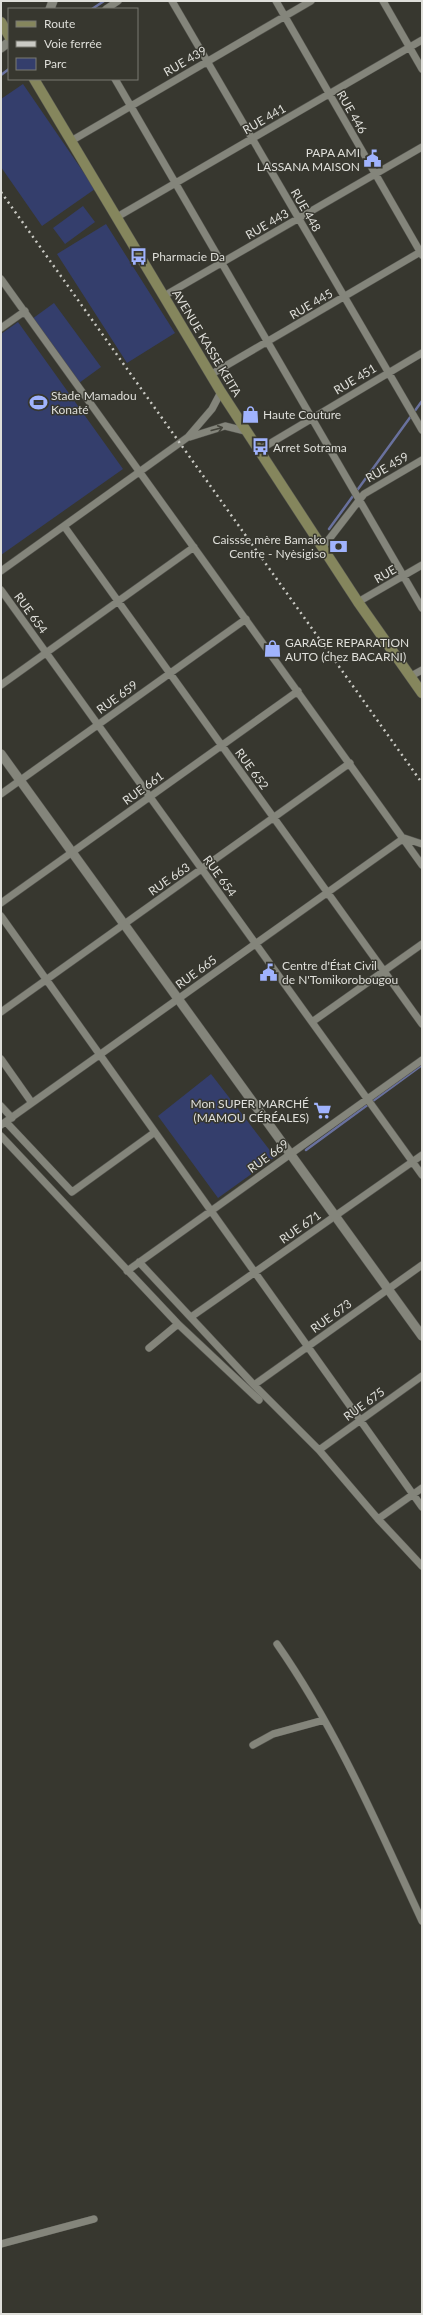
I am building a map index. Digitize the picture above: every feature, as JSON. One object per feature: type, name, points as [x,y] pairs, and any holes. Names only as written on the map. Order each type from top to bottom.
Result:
[{"type":"main road","points":[[1,22],[8,34]]},
{"type":"main road","name":"AVENUE KASSE KEITA","points":[[35,80],[210,375],[245,431],[259,450],[358,602],[422,693]]},
{"type":"street","points":[[108,8],[118,1]]},
{"type":"street","name":"RUE 448","points":[[172,1],[422,430]]},
{"type":"street","name":"RUE 446","points":[[276,1],[421,253]]},
{"type":"street","name":"RUE 439","points":[[71,141],[311,1]]},
{"type":"street","points":[[383,1],[422,69]]},
{"type":"street","name":"RUE 441","points":[[116,217],[422,40]]},
{"type":"street","points":[[116,80],[312,419],[346,477],[360,497],[422,608]]},
{"type":"street","name":"RUE 443","points":[[164,296],[422,147]]},
{"type":"street","name":"RUE 445","points":[[210,375],[421,253]]},
{"type":"street","points":[[1,279],[422,865]]},
{"type":"street","points":[[1,328],[24,311]]},
{"type":"street","name":"RUE 451","points":[[259,450],[422,353]]},
{"type":"street","points":[[1,571],[188,438],[214,406],[221,392]]},
{"type":"street","points":[[188,438],[225,426],[245,431]]},
{"type":"street","name":"RUE 459","points":[[360,497],[422,460]]},
{"type":"street","points":[[323,547],[360,497]]},
{"type":"street","name":"RUE 652","points":[[64,526],[422,1024]]},
{"type":"street","points":[[1,685],[194,547]]},
{"type":"street","name":"RUE","points":[[358,602],[422,565]]},
{"type":"street","name":"RUE 654","points":[[1,590],[422,1175]]},
{"type":"street","name":"RUE 659","points":[[1,794],[246,619]]},
{"type":"street","points":[[411,676],[422,670]]},
{"type":"street","name":"RUE 661","points":[[1,903],[298,691]]},
{"type":"street","points":[[1,754],[422,1336]]},
{"type":"street","name":"RUE 663","points":[[1,1012],[350,763]]},
{"type":"street","points":[[404,838],[422,844]]},
{"type":"street","name":"RUE 665","points":[[6,1122],[404,838]]},
{"type":"street","points":[[1,916],[422,1506]]},
{"type":"street","points":[[312,1022],[422,944]]},
{"type":"street","points":[[1,1059],[32,1103]]},
{"type":"street","name":"RUE 669","points":[[127,1271],[422,1060]]},
{"type":"street","points":[[1,1106],[6,1122],[72,1192],[155,1132]]},
{"type":"street","points":[[1,1136],[178,1324],[259,1400]]},
{"type":"street","name":"RUE 671","points":[[191,1317],[422,1154]]},
{"type":"street","points":[[139,1262],[254,1385],[319,1450],[378,1519],[422,1566]]},
{"type":"street","name":"RUE 673","points":[[254,1385],[422,1265]]},
{"type":"street","points":[[149,1348],[178,1324]]},
{"type":"street","name":"RUE 675","points":[[319,1450],[422,1376]]},
{"type":"street","points":[[378,1519],[422,1488]]},
{"type":"street","points":[[277,1644],[307,1687],[357,1778],[422,1921]]},
{"type":"street","points":[[252,1745],[273,1734],[324,1720]]},
{"type":"street","points":[[1,2244],[94,2219]]},
{"type":"green space","points":[[23,84],[95,189],[42,226],[1,167],[1,99]]},
{"type":"green space","points":[[83,206],[95,222],[65,244],[53,228]]},
{"type":"green space","points":[[106,224],[175,333],[127,363],[57,254]]},
{"type":"green space","points":[[54,303],[101,367],[79,383],[32,319]]},
{"type":"green space","name":"Stade Mamadou Konaté","points":[[18,322],[123,469],[1,555],[1,334]]},
{"type":"green space","points":[[211,1074],[275,1157],[218,1198],[158,1116]]},
{"type":"waterway","points":[[94,8],[104,1]]},
{"type":"waterway","points":[[1,75],[8,70]]},
{"type":"waterway","points":[[329,529],[422,401]]},
{"type":"waterway","points":[[306,1150],[422,1065]]},
{"type":"railway","points":[[1,192],[422,783]]},
{"type":"place","name":"PAPA AMI LASSANA MAISON","points":[[373,159]]},
{"type":"place","name":"Pharmacie Da","points":[[139,256]]},
{"type":"place","name":"Stade Mamadou Konaté","points":[[38,402]]},
{"type":"place","name":"Haute Couture","points":[[250,414]]},
{"type":"place","name":"Arret Sotrama","points":[[260,447]]},
{"type":"place","name":"Caissse mère Bamako Centre - Nyèsigiso","points":[[339,546]]},
{"type":"place","name":"GARAGE REPARATION AUTO (chez BACARNI)","points":[[272,649]]},
{"type":"place","name":"Centre d'État Civil de N'Tomikorobougou","points":[[269,972]]},
{"type":"place","name":"Mon SUPER MARCHÉ (MAMOU CÉRÉALES)","points":[[322,1110]]}]
